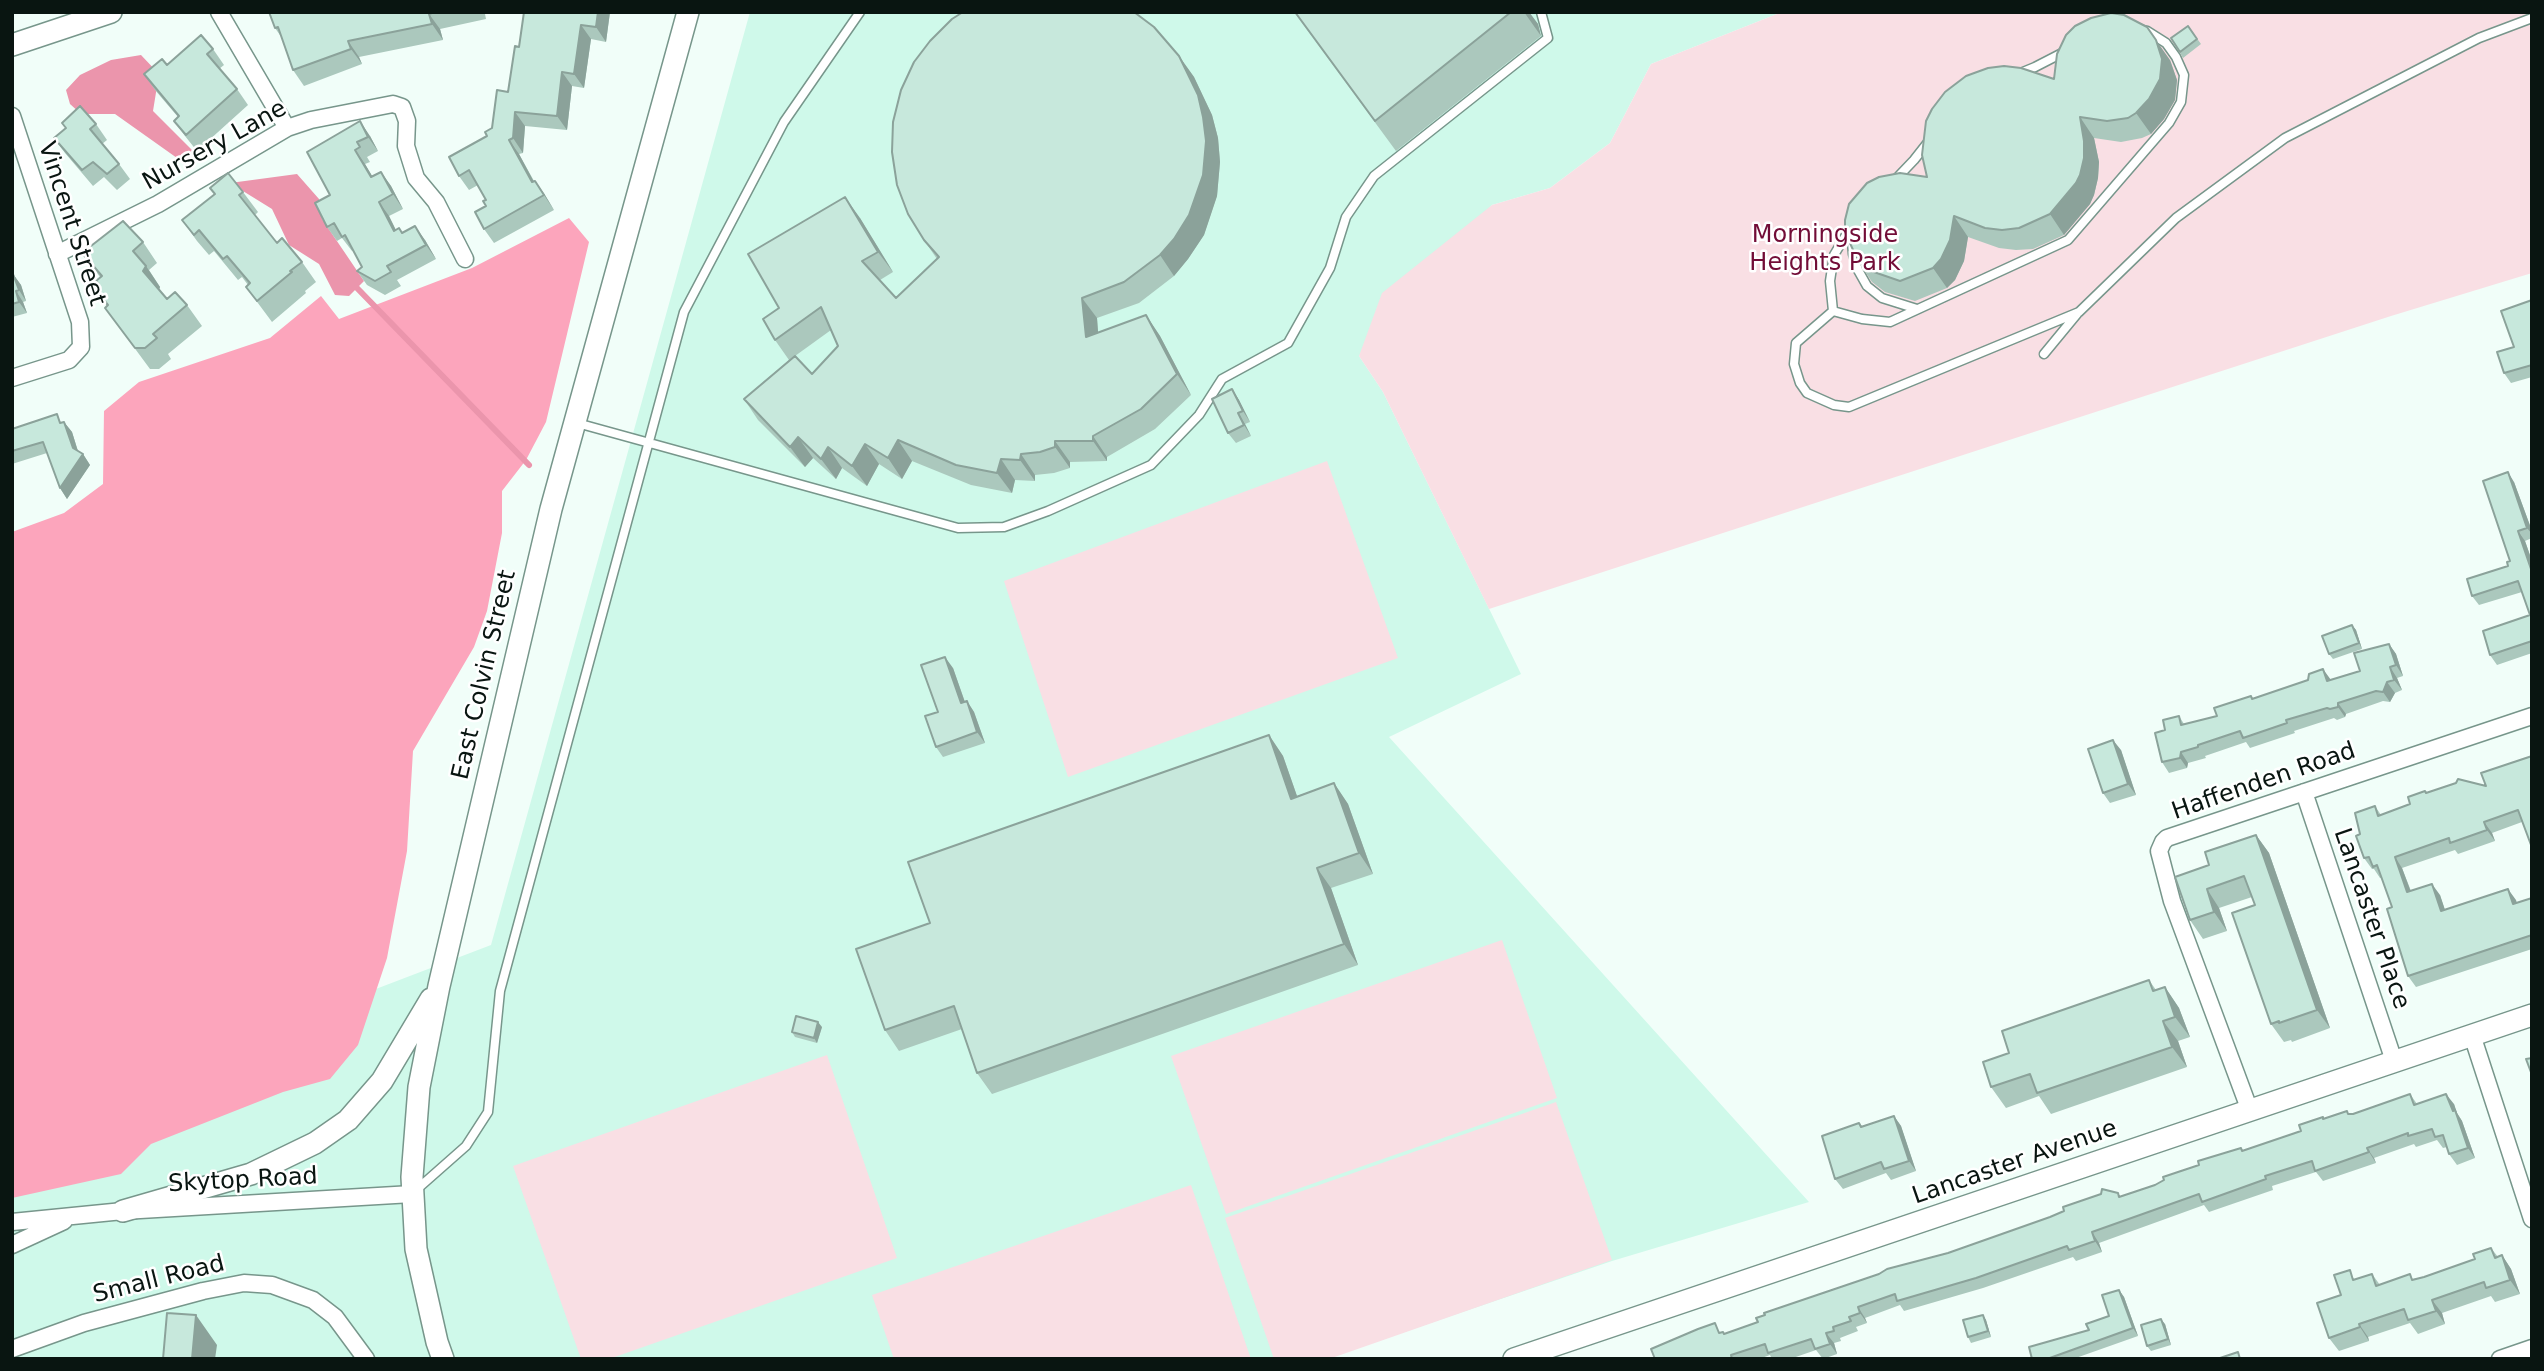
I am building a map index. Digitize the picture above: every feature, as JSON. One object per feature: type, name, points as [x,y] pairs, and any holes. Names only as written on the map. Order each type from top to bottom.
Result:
[{"type":"street","points":[[12,45],[111,12]]},
{"type":"street","points":[[219,12],[287,128]]},
{"type":"street","name":"East Colvin Street","points":[[443,1359],[416,1249],[412,1194],[419,1087],[439,986],[551,509],[687,14]]},
{"type":"street","name":"Nursery Lane","points":[[57,254],[158,204],[287,128],[311,120],[393,104],[402,107],[407,121],[406,146],[416,178],[436,202],[465,259]]},
{"type":"street","name":"Vincent Street","points":[[12,116],[80,323],[81,347],[69,360],[12,378]]},
{"type":"street","name":"Haffenden Road","points":[[2250,1111],[2172,901],[2159,851],[2166,838],[2532,716]]},
{"type":"street","name":"Lancaster Place","points":[[2304,792],[2394,1061]]},
{"type":"street","points":[[123,1211],[251,1174],[315,1143],[348,1120],[382,1081],[439,986]]},
{"type":"street","name":"Lancaster Avenue","points":[[1514,1359],[2532,1015]]},
{"type":"street","points":[[2472,1035],[2532,1219]]},
{"type":"street","name":"Skytop Road","points":[[12,1222],[76,1214],[412,1194]]},
{"type":"street","name":"Skytop Road","points":[[12,1245],[76,1214]]},
{"type":"street","name":"Small Road","points":[[17,1346],[151,1304],[244,1283],[272,1285],[313,1300],[335,1317],[366,1359]]},
{"type":"street","points":[[2500,1359],[2532,1348]]},
{"type":"lane","points":[[412,1194],[466,1146],[488,1112],[500,990],[684,312],[783,122],[860,12]]},
{"type":"lane","points":[[575,423],[958,528],[1004,527],[1048,511],[1151,465],[1199,415],[1222,379],[1288,342],[1330,268],[1346,217],[1374,176],[1548,38],[1541,12]]},
{"type":"lane","points":[[2044,354],[2079,312],[2176,218],[2285,138],[2479,38],[2532,18]]},
{"type":"lane","points":[[2114,28],[2147,31],[2166,43],[2184,75],[2181,102],[2169,123],[2068,240],[1890,322],[1862,319],[1833,311],[1830,281],[1835,255],[1852,225],[1914,160],[1955,108],[1974,92],[2035,67],[2114,28]]},
{"type":"lane","points":[[1852,225],[1853,254],[1867,286],[1882,298],[1917,309]]},
{"type":"lane","points":[[1833,311],[1796,343],[1794,364],[1800,383],[1807,393],[1834,405],[1849,407],[2079,312]]},
{"type":"shaded area","points":[[750,12],[1782,12],[1651,64],[1610,143],[1550,188],[1492,205],[1359,356],[1383,392],[1521,674],[1389,737],[1809,1202],[1612,1261],[1325,1359],[12,1359],[12,1128],[491,945]]},
{"type":"shaded area","points":[[141,55],[159,74],[153,111],[195,153],[205,157],[177,158],[115,114],[81,114],[70,104],[66,90],[80,75],[111,60]]},
{"type":"shaded area","points":[[297,174],[319,199],[322,219],[364,281],[349,296],[335,295],[319,264],[289,245],[272,209],[230,183]]},
{"type":"shaded area","points":[[569,218],[589,242],[546,422],[526,460],[502,491],[502,533],[487,611],[474,647],[413,751],[407,851],[387,958],[358,1045],[330,1079],[283,1092],[151,1144],[121,1174],[12,1198],[12,532],[64,513],[103,484],[104,411],[139,382],[270,338],[321,296],[339,319],[472,268]]},
{"type":"green space","name":"Morningside Heights Park","points":[[1782,12],[2532,12],[2532,273],[2391,316],[1489,609],[1383,392],[1359,356],[1382,293],[1492,205],[1550,188],[1610,143],[1651,64]]},
{"type":"green space","points":[[1327,461],[1398,658],[1068,777],[1004,581]]},
{"type":"green space","points":[[1502,940],[1557,1098],[1226,1214],[1171,1056]]},
{"type":"green space","points":[[827,1055],[897,1258],[609,1359],[581,1359],[513,1166]]},
{"type":"green space","points":[[1556,1102],[1612,1260],[1329,1359],[1274,1359],[1225,1218]]},
{"type":"green space","points":[[1191,1185],[1251,1359],[894,1359],[872,1295]]},
{"type":"building","points":[[269,12],[435,12],[429,14],[432,24],[348,41],[351,49],[293,70],[278,27],[275,28]]},
{"type":"building","points":[[524,12],[598,12],[596,27],[581,25],[574,74],[562,72],[557,116],[515,112],[513,138],[509,140],[532,182],[535,181],[544,195],[484,229],[475,212],[486,206],[483,201],[486,200],[469,170],[459,176],[449,157],[487,136],[485,132],[492,128],[497,90],[508,92],[515,46],[519,47]]},
{"type":"building","points":[[963,12],[1134,12],[1154,27],[1179,56],[1198,95],[1206,141],[1203,175],[1189,215],[1160,255],[1124,282],[1082,298],[1086,337],[1146,315],[1177,374],[1141,409],[1093,436],[1093,441],[1055,441],[1055,447],[1021,454],[1020,460],[1001,459],[997,473],[956,465],[898,440],[888,458],[865,444],[852,466],[828,447],[821,459],[798,437],[790,447],[744,399],[795,356],[812,374],[838,346],[821,307],[775,340],[763,319],[779,308],[748,254],[845,197],[878,252],[862,261],[896,298],[939,257],[924,240],[908,214],[897,185],[892,152],[893,122],[901,90],[914,62],[930,41]]},
{"type":"building","points":[[1295,12],[1511,12],[1375,121]]},
{"type":"building","points":[[2111,13],[2124,15],[2147,27],[2156,40],[2162,59],[2160,79],[2149,99],[2128,118],[2107,121],[2080,117],[2084,158],[2080,175],[2050,214],[2019,228],[2002,230],[1985,228],[1954,216],[1950,240],[1941,259],[1933,268],[1900,281],[1871,271],[1858,261],[1845,232],[1849,204],[1867,183],[1879,177],[1900,173],[1927,177],[1922,155],[1926,121],[1945,92],[1966,76],[1988,68],[2004,66],[2021,68],[2054,79],[2057,54],[2066,35],[2075,26],[2091,18]]},
{"type":"building","points":[[2188,26],[2197,39],[2180,52],[2171,38]]},
{"type":"building","points":[[201,35],[213,49],[207,54],[237,89],[186,135],[174,121],[179,116],[144,74],[162,59],[167,65]]},
{"type":"building","points":[[80,106],[96,124],[90,129],[119,164],[107,174],[93,162],[82,170],[54,138],[66,128],[62,123]]},
{"type":"building","points":[[360,121],[368,137],[357,142],[360,147],[355,150],[371,177],[381,172],[393,194],[379,202],[394,231],[399,228],[402,233],[415,226],[426,245],[387,266],[391,272],[375,281],[357,271],[362,267],[345,235],[342,237],[334,223],[327,227],[315,203],[330,195],[307,152]]},
{"type":"building","points":[[228,173],[243,192],[239,195],[277,243],[282,238],[302,262],[257,301],[246,287],[250,283],[227,256],[223,259],[199,230],[194,235],[182,220],[215,194],[210,188]]},
{"type":"building","points":[[123,221],[143,242],[133,251],[146,266],[143,271],[167,299],[175,292],[187,305],[153,334],[157,338],[145,348],[135,348],[105,308],[108,305],[94,288],[99,284],[96,281],[102,276],[82,253]]},
{"type":"building","points":[[12,275],[19,290],[16,291],[19,302],[12,304]]},
{"type":"building","points":[[2532,300],[2532,365],[2504,373],[2497,352],[2514,347],[2501,311]]},
{"type":"building","points":[[1232,389],[1243,411],[1238,413],[1244,425],[1228,433],[1212,399]]},
{"type":"building","points":[[57,414],[60,423],[64,422],[73,448],[83,454],[60,488],[43,442],[12,451],[12,429]]},
{"type":"building","points":[[2508,472],[2527,528],[2518,531],[2532,572],[2532,641],[2490,655],[2483,631],[2530,615],[2518,581],[2472,596],[2467,579],[2508,566],[2507,562],[2510,561],[2483,481]]},
{"type":"building","points":[[2352,625],[2359,643],[2329,654],[2322,636]]},
{"type":"building","points":[[2389,644],[2396,665],[2390,667],[2394,680],[2387,682],[2383,692],[2376,691],[2338,703],[2338,707],[2286,720],[2287,723],[2243,738],[2240,731],[2181,752],[2180,758],[2162,762],[2155,733],[2165,730],[2163,720],[2179,716],[2181,725],[2217,716],[2214,708],[2251,696],[2252,699],[2308,680],[2309,674],[2323,669],[2327,681],[2360,671],[2354,653]]},
{"type":"building","points":[[945,657],[961,703],[967,701],[977,732],[936,747],[925,716],[938,712],[921,665]]},
{"type":"building","points":[[1269,735],[1291,799],[1334,783],[1359,853],[1317,868],[1344,944],[977,1073],[954,1006],[885,1030],[856,949],[930,923],[908,862]]},
{"type":"building","points":[[2113,740],[2128,784],[2103,793],[2088,749]]},
{"type":"building","points":[[2532,756],[2532,845],[2518,810],[2484,822],[2487,830],[2450,843],[2449,838],[2395,857],[2407,892],[2432,884],[2441,911],[2508,889],[2513,904],[2532,898],[2532,935],[2408,976],[2387,909],[2392,907],[2377,865],[2373,867],[2369,857],[2364,858],[2356,836],[2360,834],[2355,813],[2375,806],[2378,816],[2410,804],[2408,797],[2456,783],[2458,779],[2486,786],[2481,773]]},
{"type":"building","points":[[2256,835],[2317,1010],[2271,1024],[2232,913],[2255,905],[2244,876],[2207,889],[2214,912],[2190,920],[2175,877],[2209,865],[2205,852]]},
{"type":"building","points":[[2149,980],[2153,991],[2165,987],[2175,1017],[2163,1021],[2172,1047],[2037,1093],[2030,1074],[1991,1087],[1983,1062],[2009,1053],[2002,1031]]},
{"type":"building","points":[[796,1016],[818,1022],[814,1038],[792,1032]]},
{"type":"building","points":[[2532,1058],[2532,1075],[2526,1059]]},
{"type":"building","points":[[2410,1094],[2414,1105],[2446,1094],[2453,1111],[2455,1110],[2468,1148],[2449,1154],[2443,1135],[2435,1137],[2432,1129],[2408,1136],[2408,1133],[2367,1148],[2369,1152],[2315,1171],[2312,1161],[2265,1176],[2266,1179],[2202,1202],[2199,1194],[2092,1232],[2095,1241],[2069,1250],[2067,1246],[1976,1278],[1897,1301],[1895,1294],[1858,1307],[1860,1313],[1849,1317],[1851,1321],[1833,1327],[1834,1331],[1826,1333],[1830,1344],[1815,1349],[1811,1339],[1768,1353],[1765,1344],[1731,1355],[1732,1359],[1655,1359],[1651,1349],[1715,1323],[1719,1333],[1724,1334],[1758,1322],[1756,1318],[1765,1315],[1764,1313],[1887,1269],[1948,1253],[2050,1217],[2064,1211],[2063,1207],[2101,1194],[2102,1189],[2118,1193],[2119,1197],[2155,1185],[2164,1180],[2163,1177],[2199,1165],[2198,1161],[2241,1148],[2242,1151],[2301,1131],[2299,1125],[2347,1111],[2348,1114],[2353,1114]]},
{"type":"building","points":[[1894,1116],[1909,1161],[1884,1169],[1881,1162],[1835,1179],[1822,1136],[1859,1123],[1861,1127]]},
{"type":"building","points":[[2491,1248],[2495,1258],[2502,1255],[2510,1280],[2486,1288],[2484,1282],[2432,1300],[2436,1311],[2408,1320],[2404,1309],[2359,1324],[2360,1327],[2329,1338],[2317,1303],[2341,1295],[2334,1275],[2350,1270],[2353,1280],[2372,1274],[2376,1286],[2410,1274],[2412,1280],[2475,1259],[2473,1254]]},
{"type":"building","points":[[2119,1290],[2133,1328],[2047,1359],[2032,1359],[2029,1347],[2089,1330],[2086,1324],[2109,1316],[2102,1295]]},
{"type":"building","points":[[167,1313],[196,1315],[192,1359],[163,1359]]},
{"type":"building","points":[[1983,1315],[1988,1331],[1968,1337],[1963,1320]]},
{"type":"building","points":[[2161,1319],[2168,1339],[2147,1346],[2141,1325]]},
{"type":"building","points":[[2238,1352],[2240,1359],[2217,1359]]},
{"type":"waterway","points":[[357,288],[529,465]]}]
